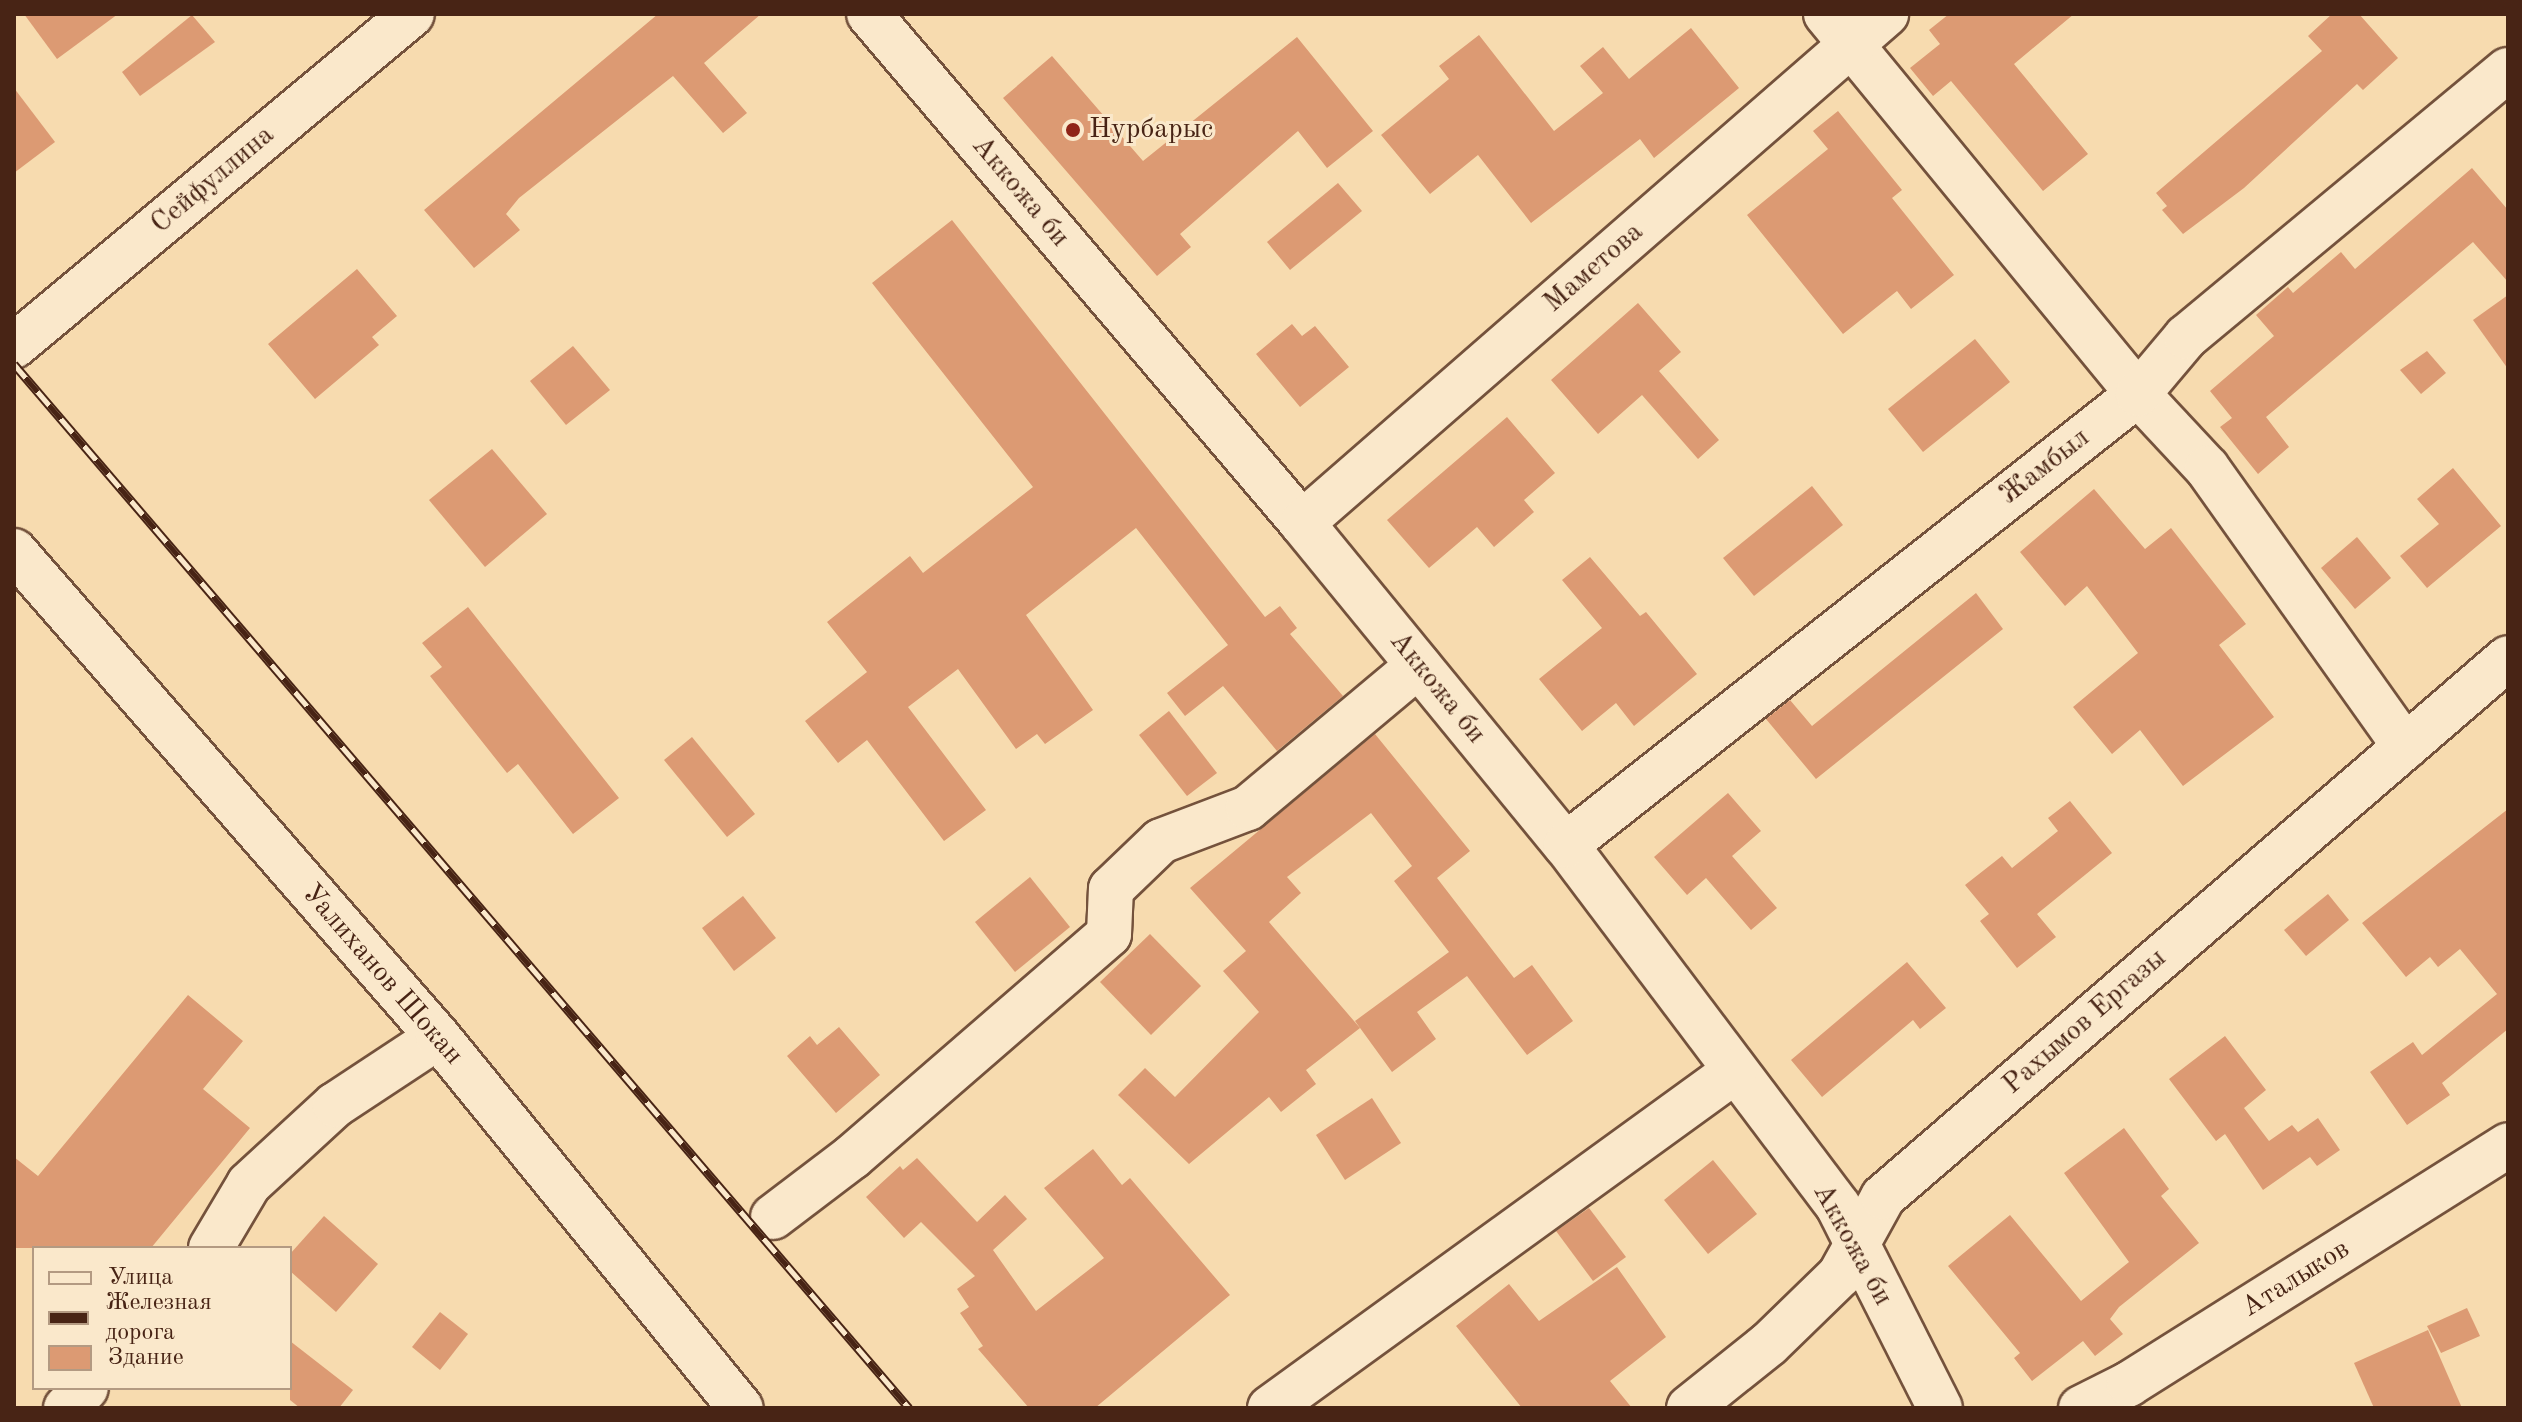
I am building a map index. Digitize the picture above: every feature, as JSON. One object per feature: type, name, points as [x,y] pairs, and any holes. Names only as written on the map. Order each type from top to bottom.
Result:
[{"type":"street","name":"Сейфуллина","points":[[14,346],[412,14]]},
{"type":"street","name":"Аккожа би","points":[[869,14],[1302,523],[1566,845],[1838,1206],[1940,1408]]},
{"type":"street","name":"Маметова","points":[[1302,523],[1838,29],[1886,14]]},
{"type":"street","points":[[1838,29],[2138,394],[2207,468],[2405,747]]},
{"type":"street","name":"Жамбыл","points":[[1566,845],[2138,394],[2186,337],[2508,70]]},
{"type":"street","name":"Уалиханов Шокан","points":[[14,551],[438,1037],[741,1408]]},
{"type":"street","name":"Рахымов Ергазы","points":[[1689,1408],[1769,1344],[1840,1275],[1883,1197],[2508,658]]},
{"type":"street","points":[[773,1217],[852,1157],[1109,934],[1111,889],[1161,841],[1248,808],[1418,666]]},
{"type":"street","points":[[212,1246],[249,1184],[335,1105],[438,1037]]},
{"type":"street","points":[[1270,1408],[1735,1071]]},
{"type":"street","name":"Аталыков","points":[[2081,1408],[2129,1384],[2508,1145]]},
{"type":"street","points":[[66,1408],[84,1390]]},
{"type":"building","points":[[24,14],[118,14],[57,59]]},
{"type":"building","points":[[658,14],[761,14],[704,63],[747,113],[723,133],[673,76],[519,198],[506,214],[520,230],[474,268],[424,210]]},
{"type":"building","points":[[1949,14],[2074,14],[2014,64],[2088,154],[2043,191],[1951,81],[1933,96],[1910,68],[1940,44],[1929,30]]},
{"type":"building","points":[[2332,14],[2359,14],[2398,58],[2363,90],[2357,84],[2244,188],[2183,234],[2162,210],[2167,206],[2156,193],[2322,51],[2308,36]]},
{"type":"building","points":[[192,15],[215,42],[140,96],[122,72]]},
{"type":"building","points":[[1691,28],[1739,88],[1654,158],[1640,139],[1531,223],[1478,155],[1430,194],[1381,135],[1449,79],[1439,66],[1479,35],[1554,131],[1603,93],[1580,66],[1603,47],[1629,79]]},
{"type":"building","points":[[1297,37],[1373,131],[1327,168],[1298,131],[1180,234],[1191,247],[1157,276],[1003,98],[1052,56],[1143,161]]},
{"type":"building","points":[[14,88],[55,142],[14,173]]},
{"type":"building","points":[[1838,111],[1902,190],[1892,198],[1954,275],[1911,309],[1897,291],[1843,334],[1747,215],[1828,149],[1813,131]]},
{"type":"building","points":[[2472,168],[2508,210],[2508,282],[2473,242],[2266,417],[2289,447],[2258,474],[2220,427],[2232,418],[2210,391],[2274,336],[2256,315],[2288,287],[2293,293],[2341,252],[2355,269]]},
{"type":"building","points":[[1338,183],[1362,211],[1290,270],[1267,242]]},
{"type":"building","points":[[952,220],[1265,617],[1280,606],[1297,628],[1290,634],[1343,696],[1277,751],[1223,686],[1185,716],[1167,693],[1228,645],[1136,528],[1026,615],[1093,710],[1045,744],[1037,734],[1016,749],[958,669],[908,707],[986,810],[944,841],[867,740],[838,763],[805,721],[867,672],[827,622],[910,556],[923,573],[1033,487],[872,283]]},
{"type":"building","points":[[357,269],[397,316],[372,337],[379,345],[315,399],[268,344]]},
{"type":"building","points":[[2508,295],[2508,369],[2473,320]]},
{"type":"building","points":[[1638,303],[1681,352],[1659,371],[1719,440],[1698,459],[1642,395],[1598,434],[1551,380]]},
{"type":"building","points":[[1292,324],[1302,336],[1315,326],[1349,367],[1300,407],[1256,354]]},
{"type":"building","points":[[1975,339],[2010,382],[1923,452],[1888,409]]},
{"type":"building","points":[[573,346],[610,390],[566,425],[530,381]]},
{"type":"building","points":[[2427,351],[2446,373],[2421,394],[2400,370]]},
{"type":"building","points":[[1507,417],[1555,473],[1524,500],[1534,512],[1494,547],[1477,527],[1429,568],[1387,520]]},
{"type":"building","points":[[492,449],[547,514],[485,567],[429,500]]},
{"type":"building","points":[[2453,468],[2501,526],[2427,588],[2400,556],[2439,524],[2417,499]]},
{"type":"building","points":[[1812,486],[1843,525],[1754,596],[1723,558]]},
{"type":"building","points":[[2094,489],[2145,549],[2171,528],[2246,624],[2219,645],[2274,717],[2183,786],[2140,730],[2112,754],[2073,707],[2138,653],[2087,586],[2065,606],[2020,552]]},
{"type":"building","points":[[2357,537],[2391,578],[2355,609],[2321,568]]},
{"type":"building","points":[[1590,557],[1640,616],[1646,612],[1697,674],[1634,726],[1616,703],[1582,731],[1539,679],[1602,628],[1562,580]]},
{"type":"building","points":[[1976,593],[2003,629],[1816,779],[1766,719],[1790,700],[1812,726]]},
{"type":"building","points":[[468,607],[619,798],[573,834],[518,764],[507,773],[430,676],[442,667],[422,643]]},
{"type":"building","points":[[1169,711],[1217,773],[1187,796],[1139,735]]},
{"type":"building","points":[[1375,734],[1470,851],[1437,878],[1514,978],[1532,965],[1573,1021],[1527,1055],[1467,976],[1417,1012],[1436,1039],[1392,1072],[1355,1021],[1449,952],[1394,881],[1412,866],[1371,813],[1287,877],[1301,893],[1269,922],[1360,1028],[1306,1070],[1316,1084],[1281,1112],[1269,1097],[1189,1164],[1118,1095],[1145,1068],[1175,1097],[1259,1012],[1223,971],[1246,951],[1190,888]]},
{"type":"building","points":[[692,737],[755,814],[727,837],[664,760]]},
{"type":"building","points":[[1728,793],[1761,831],[1732,856],[1777,908],[1751,930],[1706,878],[1687,895],[1654,857]]},
{"type":"building","points":[[2070,801],[2112,853],[2037,914],[2056,937],[2017,968],[1980,921],[1989,914],[1965,885],[2002,856],[2012,868],[2058,831],[2048,818]]},
{"type":"building","points":[[2508,809],[2508,1029],[2442,1083],[2450,1095],[2407,1125],[2370,1072],[2413,1042],[2422,1055],[2497,994],[2460,949],[2438,967],[2430,957],[2406,977],[2362,923]]},
{"type":"building","points":[[1030,877],[1070,927],[1015,972],[975,922]]},
{"type":"building","points":[[2328,894],[2349,920],[2306,956],[2284,930]]},
{"type":"building","points":[[743,896],[776,938],[734,971],[702,928]]},
{"type":"building","points":[[1150,934],[1201,986],[1151,1035],[1100,982]]},
{"type":"building","points":[[1907,962],[1946,1008],[1920,1029],[1913,1020],[1822,1097],[1791,1060]]},
{"type":"building","points":[[188,995],[243,1041],[203,1089],[250,1128],[153,1246],[14,1248],[14,1157],[38,1176]]},
{"type":"building","points":[[839,1027],[880,1075],[836,1113],[787,1056],[810,1036],[817,1045]]},
{"type":"building","points":[[2225,1036],[2266,1090],[2244,1108],[2269,1141],[2292,1125],[2298,1132],[2318,1118],[2340,1150],[2317,1166],[2310,1157],[2263,1190],[2225,1134],[2216,1141],[2169,1079]]},
{"type":"building","points":[[1372,1098],[1401,1143],[1345,1180],[1316,1135]]},
{"type":"building","points":[[2124,1128],[2169,1189],[2161,1196],[2199,1243],[2119,1307],[2110,1319],[2123,1334],[2095,1356],[2083,1341],[2032,1381],[2014,1358],[2020,1353],[1948,1266],[2010,1215],[2081,1301],[2129,1262],[2064,1173]]},
{"type":"building","points":[[1093,1149],[1122,1185],[1130,1178],[1230,1295],[1095,1408],[1029,1408],[978,1349],[983,1346],[960,1313],[969,1307],[957,1289],[975,1276],[921,1222],[904,1238],[866,1197],[900,1166],[903,1170],[917,1158],[977,1222],[1005,1195],[1027,1219],[993,1250],[1036,1311],[1104,1258],[1044,1188]]},
{"type":"building","points":[[1713,1160],[1757,1214],[1708,1254],[1664,1200]]},
{"type":"building","points":[[1589,1208],[1626,1257],[1593,1281],[1556,1231]]},
{"type":"building","points":[[324,1216],[378,1264],[336,1312],[292,1273],[292,1252]]},
{"type":"building","points":[[1617,1267],[1666,1337],[1610,1381],[1632,1408],[1522,1408],[1456,1326],[1509,1284],[1539,1321]]},
{"type":"building","points":[[2467,1308],[2480,1336],[2441,1353],[2427,1326]]},
{"type":"building","points":[[440,1312],[468,1334],[440,1370],[412,1347]]},
{"type":"building","points":[[2428,1330],[2462,1408],[2374,1408],[2354,1363]]},
{"type":"building","points":[[292,1343],[353,1390],[339,1408],[300,1408],[290,1400]]},
{"type":"railway","points":[[14,364],[909,1408]]},
{"type":"place","name":"Нурбарыс","points":[[1073,130]]}]
